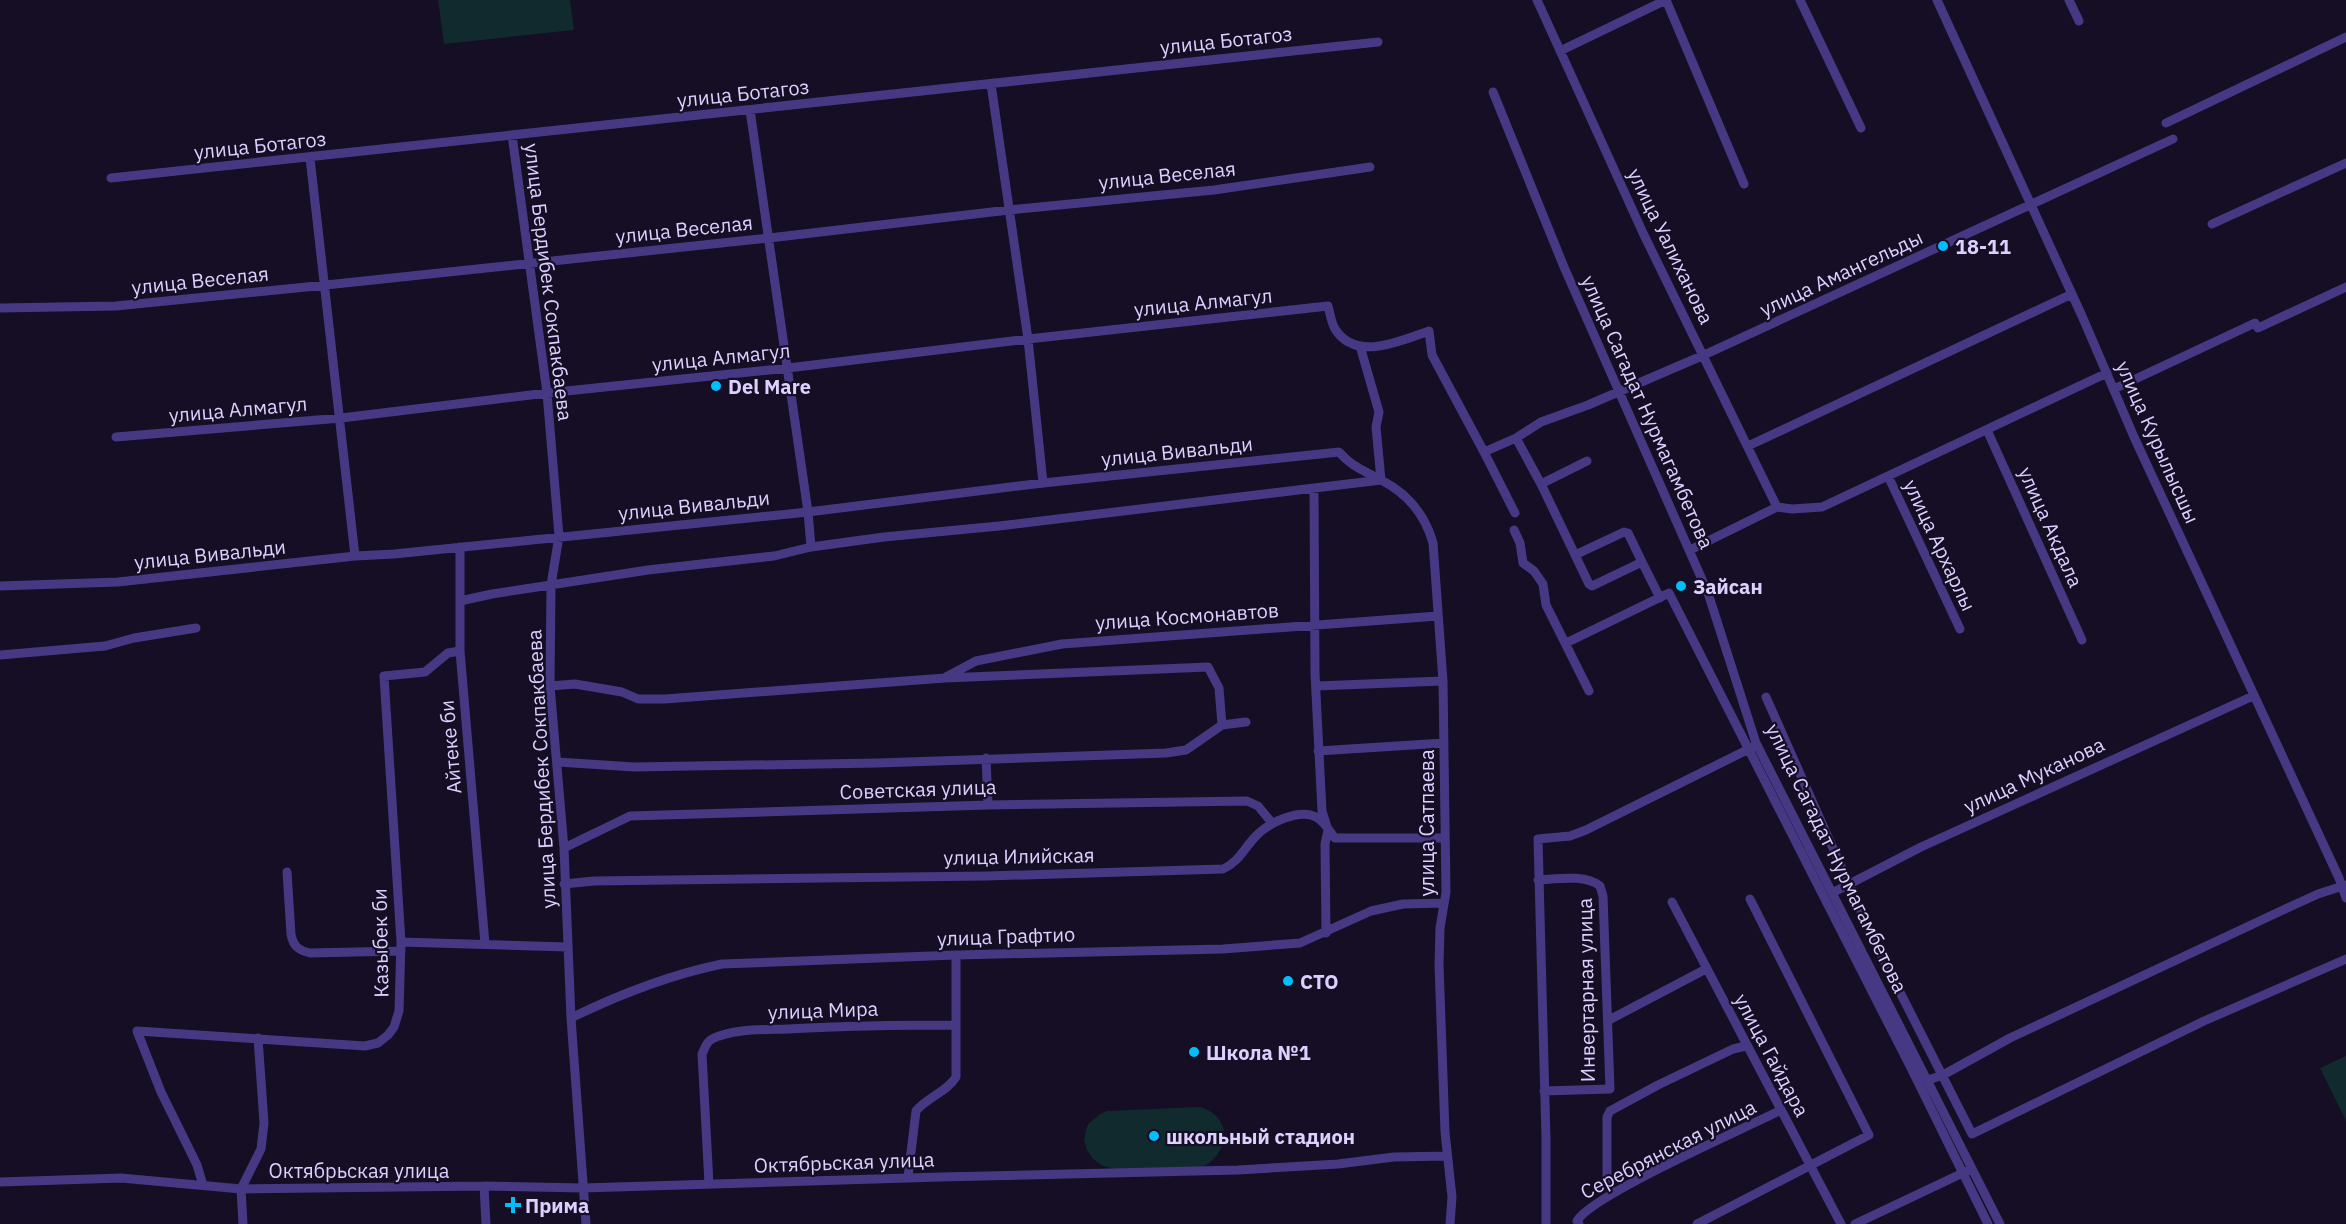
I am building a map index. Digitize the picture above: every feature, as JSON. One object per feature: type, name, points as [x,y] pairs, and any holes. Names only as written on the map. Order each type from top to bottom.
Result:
[{"type":"street","name":"улица Уалиханова","points":[[1537,0],[1643,233],[1777,507]]},
{"type":"street","points":[[1560,51],[1666,0],[1744,184]]},
{"type":"street","points":[[1800,0],[1861,128]]},
{"type":"street","name":"улица Курылысшы","points":[[1937,0],[2253,696],[2344,886],[2346,898]]},
{"type":"street","points":[[2069,0],[2079,21]]},
{"type":"street","points":[[2166,123],[2346,37]]},
{"type":"street","name":"улица Ботагоз","points":[[111,178],[1378,42]]},
{"type":"street","points":[[991,84],[1028,339],[1042,483]]},
{"type":"street","name":"улица Сагадат Нурмагамбетова","points":[[1493,92],[1564,267],[1690,550],[1719,622],[1758,745],[1928,1080],[1967,1170],[2000,1224]]},
{"type":"street","points":[[750,110],[808,512],[811,547]]},
{"type":"street","name":"улица Бердибек Сокпакбаева","points":[[512,135],[547,393],[559,536],[551,585],[550,686],[564,848],[571,1018],[586,1224]]},
{"type":"street","name":"улица Амангельды","points":[[1484,452],[1516,438],[1541,423],[1704,355],[2032,206],[2173,139]]},
{"type":"street","points":[[310,158],[355,556]]},
{"type":"street","points":[[2212,224],[2346,163]]},
{"type":"street","name":"улица Веселая","points":[[0,308],[116,306],[326,285],[1214,189],[1370,166]]},
{"type":"street","points":[[2114,389],[2346,287]]},
{"type":"street","points":[[1748,446],[2072,294]]},
{"type":"street","name":"улица Алмагул","points":[[116,437],[341,418],[1328,306],[1334,327],[1343,340],[1360,346]]},
{"type":"street","points":[[1360,346],[1367,348],[1396,343],[1429,331],[1432,355],[1515,513]]},
{"type":"street","points":[[460,601],[648,570],[774,556],[811,547],[884,537],[1381,480],[1377,427],[1379,412],[1360,346]]},
{"type":"street","points":[[1690,550],[1777,507],[1792,509],[1822,507],[2107,373]]},
{"type":"street","name":"улица Акдала","points":[[1987,429],[2082,640]]},
{"type":"street","points":[[1516,438],[1589,584],[1592,586],[1642,562]]},
{"type":"street","name":"улица Вивальди","points":[[0,586],[118,582],[355,556],[808,512],[1042,483],[1340,452],[1353,466],[1381,480]]},
{"type":"street","points":[[1541,484],[1587,461]]},
{"type":"street","name":"улица Архарлы","points":[[1888,476],[1960,629]]},
{"type":"street","name":"улица Сатпаева","points":[[1381,480],[1402,493],[1428,525],[1433,543],[1443,681],[1445,838],[1444,903],[1440,928],[1439,965],[1444,1132],[1452,1197],[1450,1224]]},
{"type":"street","points":[[1314,488],[1318,751],[1322,811],[1328,830],[1324,844],[1326,933]]},
{"type":"street","points":[[1514,530],[1520,543],[1522,563],[1534,571],[1543,584],[1546,605],[1590,691]]},
{"type":"street","points":[[1575,555],[1624,532],[1628,533],[1660,598]]},
{"type":"street","name":"Айтеке би","points":[[459,547],[460,651],[485,944]]},
{"type":"street","points":[[1566,643],[1670,593],[1748,750],[1967,1170],[1988,1224]]},
{"type":"street","name":"улица Космонавтов","points":[[945,678],[976,660],[1053,645],[1438,616]]},
{"type":"street","points":[[0,655],[105,646],[134,638],[196,628]]},
{"type":"street","name":"Казыбек би","points":[[203,1185],[197,1165],[161,1092],[136,1031],[365,1046],[378,1043],[394,1028],[399,1011],[401,946],[384,676],[425,672],[448,653],[460,651]]},
{"type":"street","name":"улица Космонавтов","points":[[550,686],[575,684],[622,692],[638,699],[665,699],[945,678],[1208,667],[1219,688],[1222,725]]},
{"type":"street","points":[[1316,686],[1443,681]]},
{"type":"street","name":"улица Муканова","points":[[1832,893],[2005,808],[2253,696]]},
{"type":"street","points":[[1766,697],[1875,943],[1972,1134],[2204,1021],[2346,959]]},
{"type":"street","points":[[558,762],[634,767],[878,763],[1176,752],[1192,747],[1222,725],[1246,722]]},
{"type":"street","points":[[1318,751],[1444,743]]},
{"type":"street","points":[[1546,1224],[1538,839],[1570,836],[1586,830],[1758,745]]},
{"type":"street","points":[[986,758],[988,805]]},
{"type":"street","name":"Советская улица","points":[[564,848],[630,816],[988,805],[1247,801],[1258,806],[1272,823]]},
{"type":"street","name":"улица Илийская","points":[[564,884],[594,881],[987,876],[1223,869],[1235,862],[1254,837],[1272,823],[1292,816],[1318,818],[1335,838],[1445,838]]},
{"type":"street","points":[[287,872],[293,943],[299,950],[309,953],[401,946],[485,944],[568,947]]},
{"type":"street","name":"Инвертарная улица","points":[[1538,880],[1590,880],[1600,885],[1603,896],[1611,1089],[1544,1091]]},
{"type":"street","points":[[1928,1080],[1943,1075],[2010,1038],[2255,923],[2318,894],[2344,886]]},
{"type":"street","points":[[1697,1224],[1869,1136],[1750,899]]},
{"type":"street","name":"улица Гайдара","points":[[1672,902],[1841,1224]]},
{"type":"street","name":"улица Графтио","points":[[571,1018],[620,994],[691,970],[722,964],[956,955],[1223,949],[1300,943],[1371,911],[1403,904],[1444,903]]},
{"type":"street","points":[[908,1178],[916,1111],[923,1102],[953,1083],[956,1077],[956,955]]},
{"type":"street","points":[[1609,1020],[1706,969]]},
{"type":"street","name":"улица Мира","points":[[709,1184],[702,1054],[706,1044],[711,1040],[729,1034],[764,1030],[848,1026],[955,1025]]},
{"type":"street","points":[[243,1224],[241,1189],[261,1149],[264,1123],[258,1038]]},
{"type":"street","points":[[1613,1193],[1607,1183],[1607,1117],[1610,1111],[1668,1080],[1733,1049],[1746,1046]]},
{"type":"street","name":"Серебрянская улица","points":[[1575,1223],[1586,1210],[1613,1193],[1782,1110]]},
{"type":"street","name":"Октябрьская улица","points":[[0,1182],[121,1178],[241,1189],[484,1186],[583,1188],[1238,1170],[1338,1164],[1394,1157],[1447,1156]]},
{"type":"street","points":[[1855,1224],[1967,1170]]},
{"type":"street","points":[[484,1186],[486,1224]]},
{"type":"green space","points":[[438,0],[570,0],[574,30],[444,44]]},
{"type":"green space","points":[[2346,1056],[2346,1121],[2320,1068]]},
{"type":"green space","name":"школьный стадион","points":[[1199,1107],[1217,1116],[1224,1132],[1220,1150],[1204,1166],[1175,1169],[1115,1169],[1103,1166],[1093,1159],[1087,1150],[1084,1140],[1088,1124],[1107,1111]]},
{"type":"place","name":"18-11","points":[[1943,246]]},
{"type":"place","name":"Del Mare","points":[[716,386]]},
{"type":"place","name":"Зайсан","points":[[1681,586]]},
{"type":"place","name":"СТО","points":[[1288,981]]},
{"type":"place","name":"Школа №1","points":[[1194,1052]]},
{"type":"place","name":"школьный стадион","points":[[1154,1136]]},
{"type":"place","name":"Прима","points":[[513,1205]]}]
